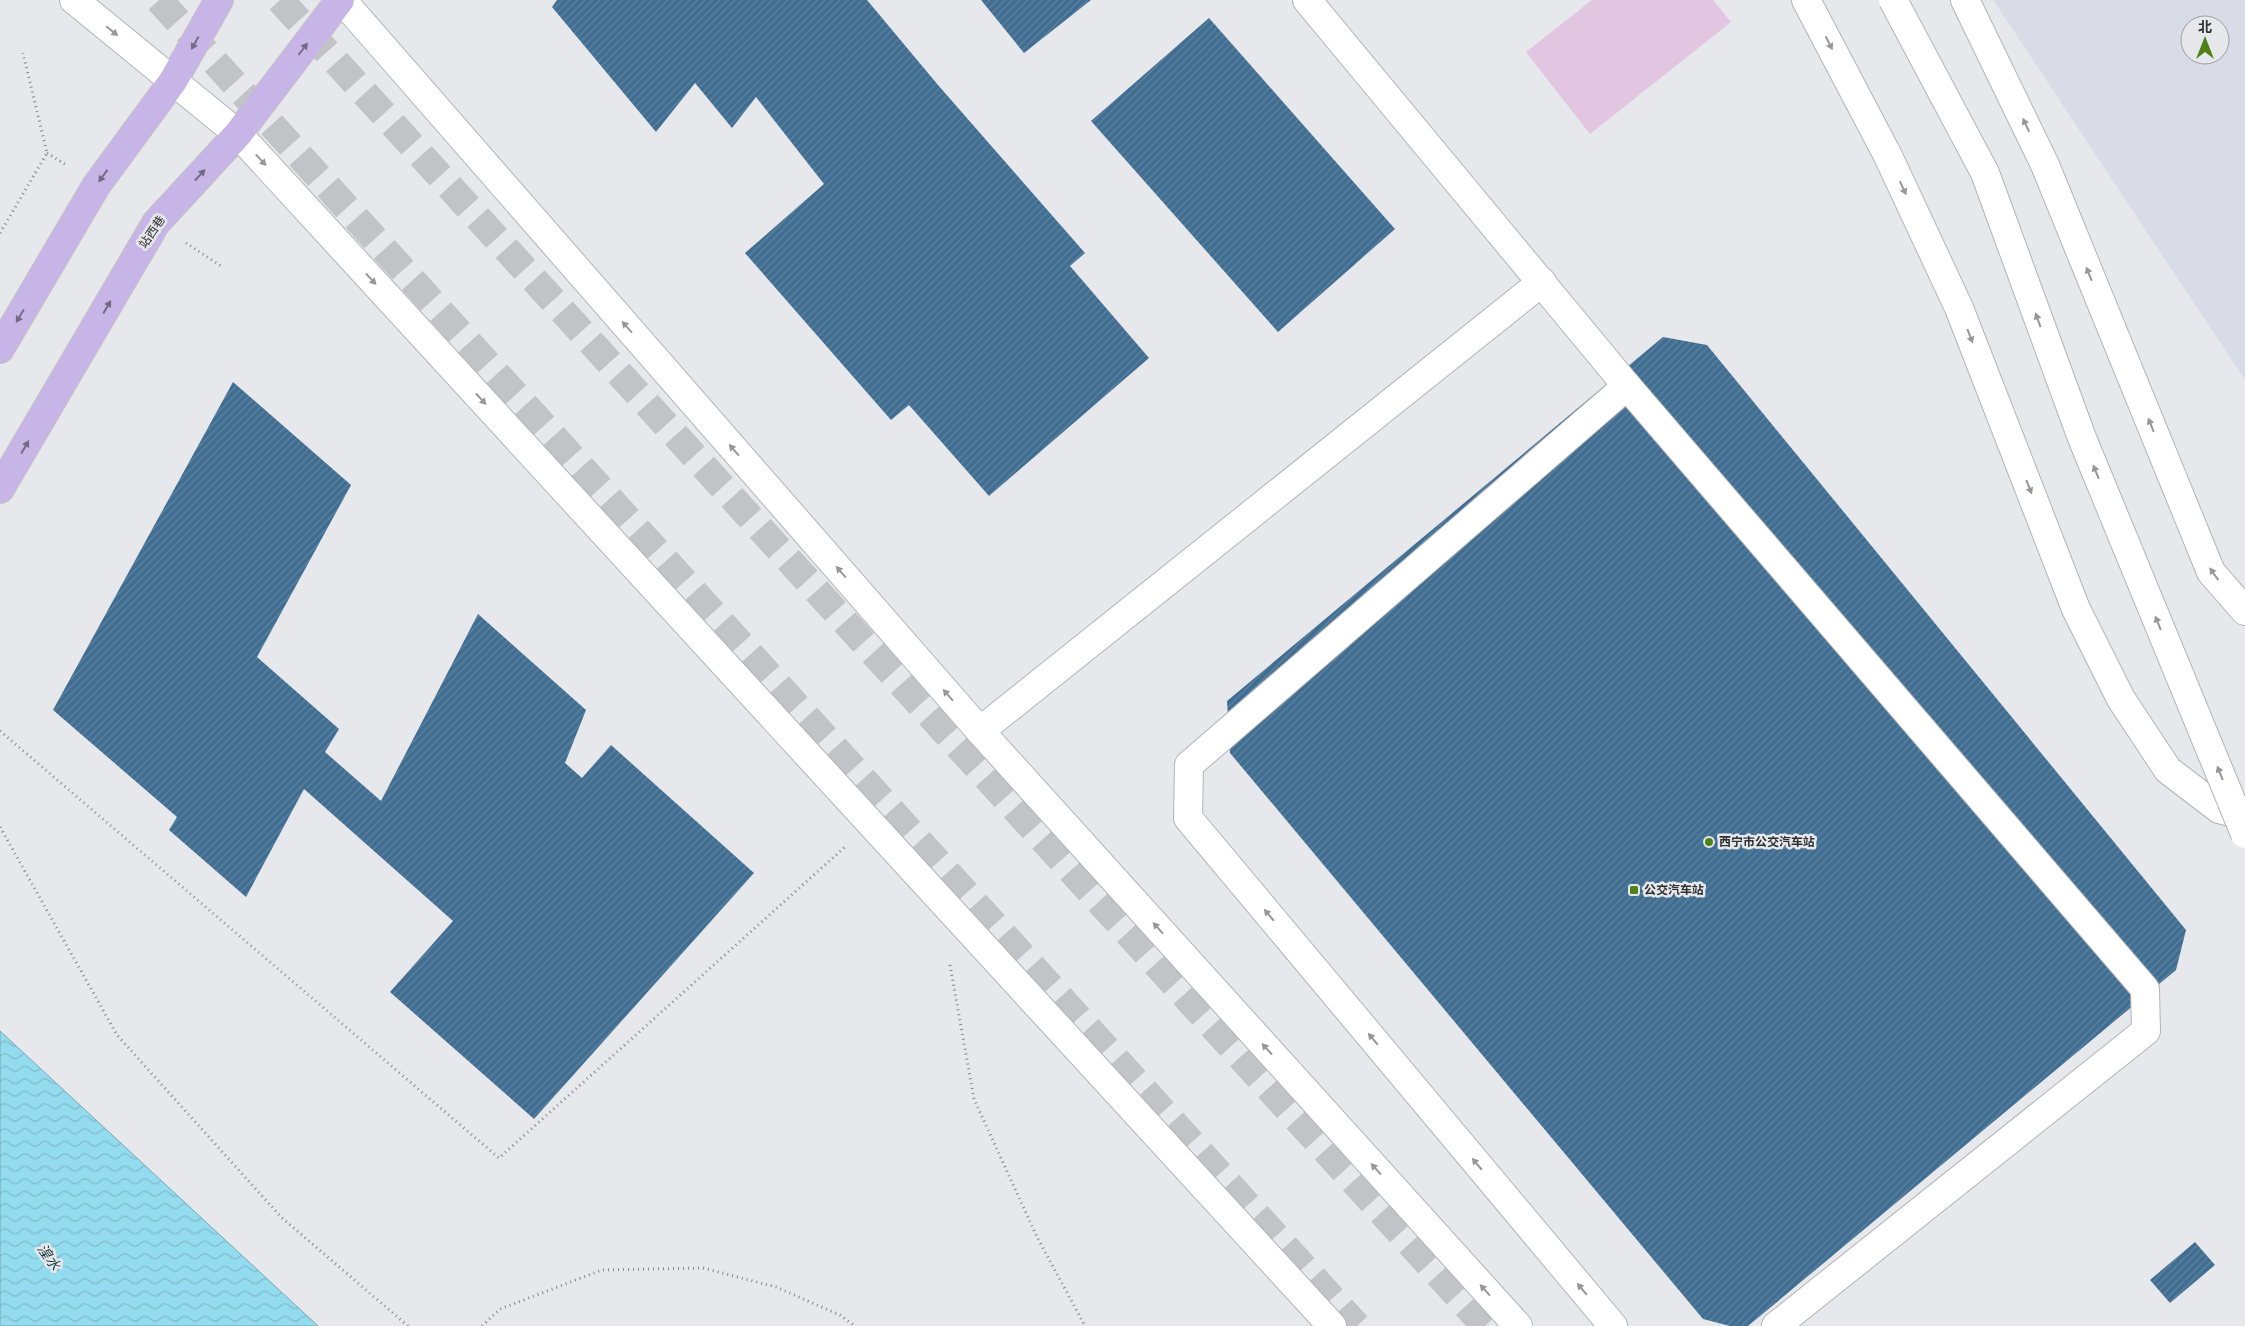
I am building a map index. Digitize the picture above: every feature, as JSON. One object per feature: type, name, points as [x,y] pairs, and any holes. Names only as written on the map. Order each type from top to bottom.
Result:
[{"type":"main road","points":[[0,349],[96,186],[173,81],[219,0]]},
{"type":"main road","name":"站西巷","points":[[0,489],[156,223],[238,134],[341,0]]},
{"type":"street","points":[[74,0],[238,134],[1332,1326]]},
{"type":"street","points":[[341,0],[980,731],[1518,1326]]},
{"type":"street","points":[[1307,0],[1627,386],[2145,989],[2146,1030],[1776,1326]]},
{"type":"street","points":[[1806,0],[1888,156],[1959,308],[2076,609],[2121,699],[2168,770],[2219,809],[2245,816]]},
{"type":"street","points":[[1893,0],[1985,173],[2082,438],[2245,834]]},
{"type":"street","points":[[1966,0],[2045,164],[2211,572],[2245,611]]},
{"type":"street","points":[[980,731],[1542,282]]},
{"type":"street","points":[[1613,1326],[1188,818],[1189,765],[1627,386]]},
{"type":"path","points":[[0,233],[47,153],[23,52]]},
{"type":"path","points":[[0,731],[499,1158],[871,824]]},
{"type":"path","points":[[0,828],[117,1035],[281,1217],[408,1326]]},
{"type":"path","points":[[948,956],[974,1099],[1037,1238],[1085,1326]]},
{"type":"path","points":[[482,1326],[500,1309],[602,1270],[703,1268],[776,1287],[840,1315],[855,1326]]},
{"type":"shaded area","points":[[1592,0],[1713,0],[1731,22],[1590,134],[1526,52]]},
{"type":"shaded area","points":[[1993,0],[2245,0],[2245,380]]},
{"type":"water","name":"湟水","points":[[0,1031],[318,1326],[0,1326]]},
{"type":"building","points":[[557,0],[867,0],[938,85],[1085,253],[1070,266],[1149,358],[989,496],[909,405],[891,420],[745,253],[824,184],[756,97],[732,128],[695,83],[656,132],[552,7]]},
{"type":"building","points":[[981,0],[1091,0],[1024,53]]},
{"type":"building","points":[[1209,18],[1395,229],[1278,332],[1091,121]]},
{"type":"building","name":"西宁市公交汽车站","points":[[1663,337],[1707,345],[2186,930],[2176,970],[1748,1326],[1730,1326],[1703,1319],[1230,753],[1227,701]]},
{"type":"building","points":[[233,382],[351,485],[257,657],[339,729],[325,752],[381,801],[478,614],[586,710],[565,763],[582,778],[611,745],[754,873],[534,1119],[390,992],[453,921],[304,789],[246,897],[169,830],[177,817],[53,710]]},
{"type":"building","points":[[2195,1242],[2215,1265],[2170,1303],[2150,1280]]},
{"type":"tunnel","points":[[159,0],[1357,1326]]},
{"type":"tunnel","points":[[280,0],[1485,1326]]},
{"type":"place","name":"西宁市公交汽车站","points":[[1709,842]]},
{"type":"place","name":"公交汽车站","points":[[1634,890]]}]
